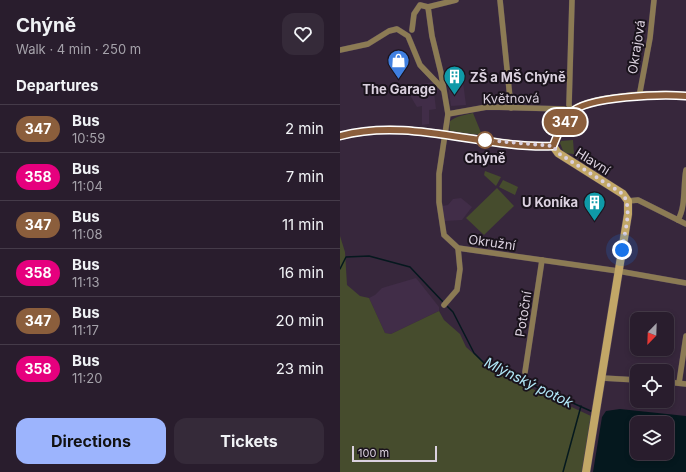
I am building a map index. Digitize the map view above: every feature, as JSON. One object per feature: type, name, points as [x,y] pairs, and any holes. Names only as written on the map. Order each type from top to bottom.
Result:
[{"type":"street","points":[[412,30],[417,7],[420,5],[428,6],[456,0]]},
{"type":"street","points":[[500,0],[511,108]]},
{"type":"street","points":[[571,112],[569,105],[572,0]]},
{"type":"street","name":"Okrajová","points":[[639,97],[650,38],[654,0]]},
{"type":"street","points":[[428,6],[432,36],[448,114],[445,136]]},
{"type":"street","points":[[340,50],[368,44],[389,31],[397,29],[408,36],[420,65],[444,89]]},
{"type":"street","points":[[340,136],[370,130],[412,130],[445,136],[553,146],[571,112],[590,103],[660,94],[686,96]]},
{"type":"street","name":"Květnová","points":[[448,114],[487,107],[564,109],[571,112]]},
{"type":"street","name":"Okružní","points":[[445,136],[439,174],[439,202],[444,235],[458,248],[618,271],[686,283]]},
{"type":"street","name":"Hlavní","points":[[553,146],[558,153],[623,194],[628,201]]},
{"type":"street","points":[[678,220],[685,195],[683,187],[686,170]]},
{"type":"street","points":[[586,472],[628,214],[628,201],[638,200],[686,224]]},
{"type":"street","points":[[444,305],[457,290],[460,269],[458,248]]},
{"type":"street","name":"Potoční","points":[[525,372],[542,260]]},
{"type":"street","points":[[679,383],[686,336]]},
{"type":"street","points":[[602,378],[630,380]]},
{"type":"street","points":[[674,383],[686,384]]},
{"type":"shaded area","points":[[433,82],[439,91],[434,92],[436,109],[429,110],[429,124],[422,125],[422,106],[417,107],[405,87]]},
{"type":"shaded area","points":[[463,82],[466,105],[451,106],[448,85]]},
{"type":"shaded area","points":[[461,198],[472,207],[462,220],[445,221],[442,206],[448,205],[453,199]]},
{"type":"shaded area","points":[[416,278],[439,307],[439,311],[391,334],[385,333],[369,298],[375,295],[382,288]]},
{"type":"green space","points":[[561,111],[566,113],[550,141],[553,135],[551,114],[560,113]]},
{"type":"green space","points":[[473,113],[482,135],[450,132],[449,122],[457,117]]},
{"type":"green space","points":[[571,117],[572,134],[565,135],[564,131]]},
{"type":"green space","points":[[573,140],[574,154],[564,153],[560,143],[561,141]]},
{"type":"green space","points":[[485,171],[501,177],[496,186],[484,175]]},
{"type":"green space","points":[[503,180],[518,187],[515,195],[499,187]]},
{"type":"green space","points":[[497,188],[514,206],[484,235],[466,218]]},
{"type":"green space","points":[[340,236],[345,252],[347,285],[360,296],[369,298],[385,333],[391,334],[439,311],[444,320],[460,334],[466,347],[484,363],[510,369],[507,377],[591,416],[582,472],[340,472]]},
{"type":"water","points":[[620,409],[686,416],[686,472],[593,472],[602,417],[606,411]]},
{"type":"waterway","name":"Mlýnský potok","points":[[340,269],[346,257],[369,256],[410,267],[444,303]]},
{"type":"waterway","name":"Mlýnský potok","points":[[447,306],[453,312],[474,353],[485,364],[593,412]]},
{"type":"waterway","points":[[563,472],[581,406]]},
{"type":"bus line","name":"347","points":[[340,136],[370,130],[412,130],[445,136],[553,146],[571,112],[590,103],[660,94],[686,96]]},
{"type":"place","name":"The Garage","points":[[399,80]]},
{"type":"place","name":"ZŠ a MŠ Chýně","points":[[454,96]]},
{"type":"place","name":"Chýně","points":[[485,140]]},
{"type":"place","name":"U Koníka","points":[[594,222]]},
{"type":"route","points":[[485,140],[553,146],[558,153],[623,194],[628,201],[628,214],[622,250]]}]
